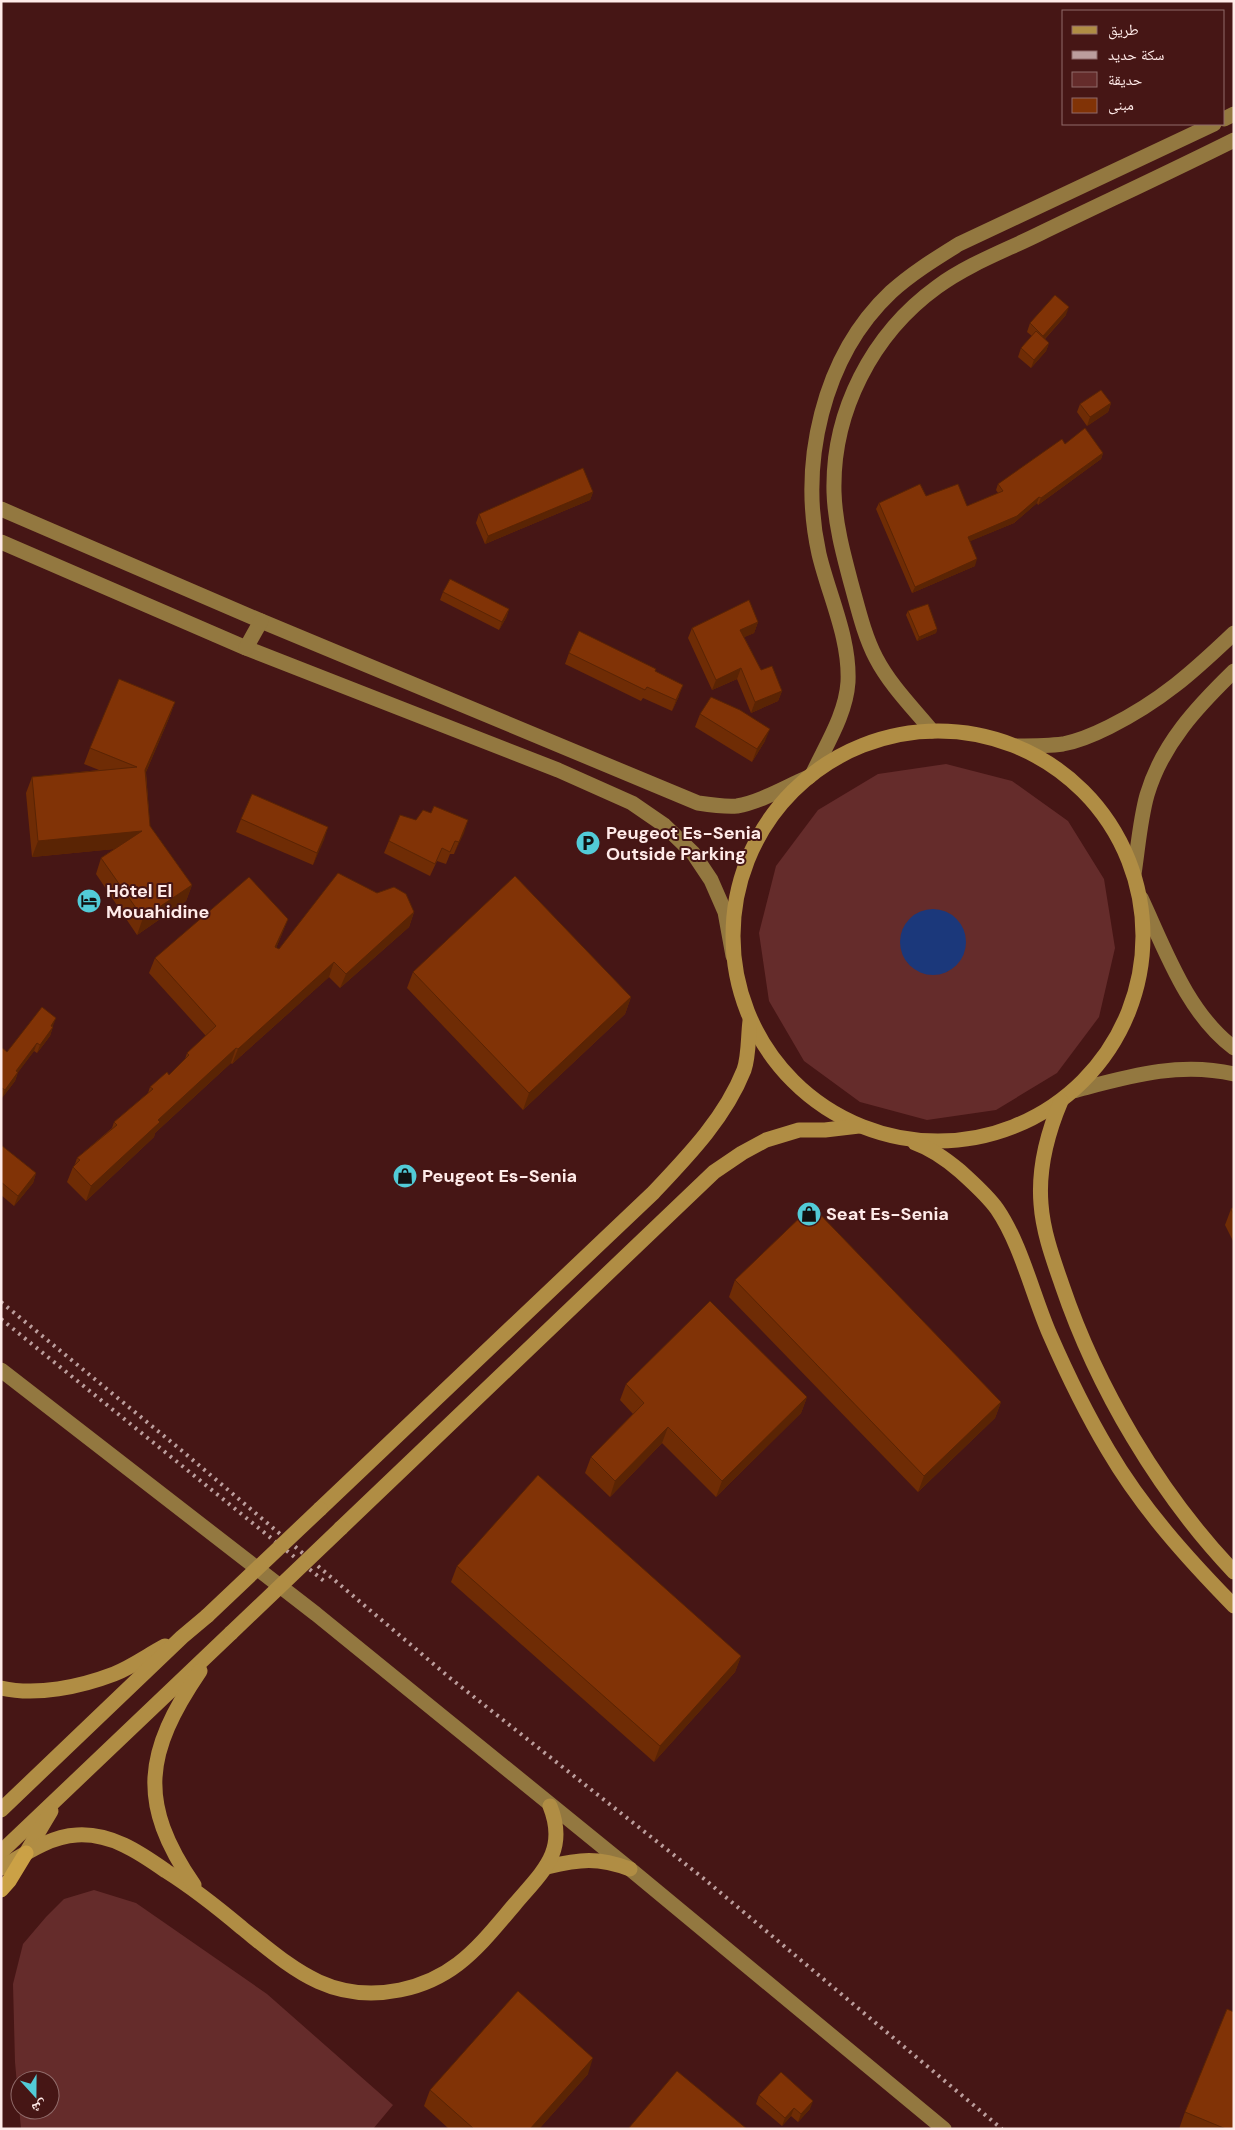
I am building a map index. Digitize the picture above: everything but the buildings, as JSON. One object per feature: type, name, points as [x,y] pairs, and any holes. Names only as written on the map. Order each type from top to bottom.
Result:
[{"type":"highway","points":[[1,1890],[26,1853]]},
{"type":"main road","points":[[733,956],[734,915],[745,868],[758,838],[780,805],[811,775],[844,701],[848,669],[844,640],[820,555],[811,497],[812,467],[820,420],[827,396],[854,340],[891,293],[922,267],[959,244],[1212,125]]},
{"type":"main road","points":[[932,731],[885,673],[868,642],[836,524],[834,472],[840,434],[848,405],[860,375],[891,329],[908,311],[938,286],[1008,249],[1234,140]]},
{"type":"main road","points":[[1,509],[262,621],[698,803],[737,806],[761,798],[811,775],[850,751],[882,740],[932,731],[961,732],[1017,746],[1044,760],[1068,777],[1090,797],[1108,820],[1123,846],[1141,898],[1190,996],[1213,1030],[1234,1048]]},
{"type":"main road","points":[[1,542],[246,648],[558,770],[632,803],[664,825],[693,853],[711,880],[725,912],[739,989],[750,1021],[769,1054],[794,1084],[824,1108],[859,1126],[902,1138],[922,1146],[950,1162],[972,1182],[997,1210],[1015,1246],[1069,1377],[1108,1449],[1145,1505],[1179,1548],[1234,1606]]},
{"type":"main road","points":[[246,648],[262,621]]},
{"type":"main road","points":[[1017,746],[1064,744],[1097,733],[1134,715],[1162,697],[1197,668],[1234,633]]},
{"type":"main road","points":[[1134,874],[1147,795],[1158,765],[1175,736],[1195,711],[1234,671]]},
{"type":"main road","points":[[902,1138],[935,1141],[968,1139],[1009,1128],[1032,1119],[1073,1091],[1108,1051],[1127,1018],[1137,989],[1143,959],[1144,928],[1141,898]]},
{"type":"main road","points":[[1,1810],[653,1193],[696,1148],[726,1106],[744,1068],[750,1021]]},
{"type":"main road","points":[[1073,1091],[1149,1072],[1174,1069],[1205,1069],[1234,1074]]},
{"type":"main road","points":[[1060,1101],[1051,1124],[1044,1151],[1041,1203],[1046,1237],[1065,1294],[1098,1370],[1148,1463],[1186,1518],[1234,1572]]},
{"type":"main road","points":[[1,1852],[714,1172],[742,1153],[766,1140],[798,1130],[825,1130],[859,1126]]},
{"type":"main road","points":[[1,1370],[316,1614],[550,1806],[630,1869],[944,2129]]},
{"type":"main road","points":[[1,1688],[42,1690],[79,1684],[115,1673],[182,1637]]},
{"type":"main road","points":[[199,1892],[175,1858],[166,1839],[158,1813],[154,1777],[158,1754],[166,1729],[184,1695],[216,1647]]},
{"type":"main road","points":[[26,1853],[61,1795]]},
{"type":"main road","points":[[1,1868],[26,1853],[56,1840],[75,1835],[102,1838],[128,1846],[199,1892],[290,1968],[312,1980],[336,1989],[361,1993],[387,1993],[419,1985],[435,1978],[457,1965],[476,1949],[547,1867],[556,1847],[557,1834],[555,1819],[550,1806]]},
{"type":"main road","points":[[547,1867],[574,1860],[594,1859],[612,1862],[630,1869]]},
{"type":"green space","points":[[946,764],[1012,781],[1068,821],[1104,879],[1115,948],[1099,1017],[1057,1073],[996,1110],[927,1120],[860,1102],[804,1061],[769,1001],[759,933],[776,866],[818,810],[878,774]],"holes":[[[907,962],[948,971],[926,972],[916,969]]]},
{"type":"green space","points":[[94,1890],[136,1903],[267,1994],[393,2105],[373,2129],[21,2129],[20,2120],[60,2120],[60,2070],[16,2070],[15,2062],[13,1984],[23,1944],[64,1899]]},
{"type":"water","points":[[933,909],[946,912],[956,919],[963,929],[966,942],[963,955],[956,965],[946,972],[933,975],[920,972],[910,965],[903,955],[900,942],[903,929],[910,919],[920,912]]},
{"type":"railway","points":[[1,1302],[181,1450],[450,1678],[703,1878],[1002,2129]]},
{"type":"railway","points":[[1,1319],[324,1581]]},
{"type":"place","name":"Peugeot Es-Senia Outside Parking","points":[[588,843]]},
{"type":"place","name":"Hôtel El Mouahidine","points":[[89,901]]},
{"type":"place","name":"Peugeot Es-Senia","points":[[405,1176]]},
{"type":"place","name":"Seat Es-Senia","points":[[809,1214]]}]
